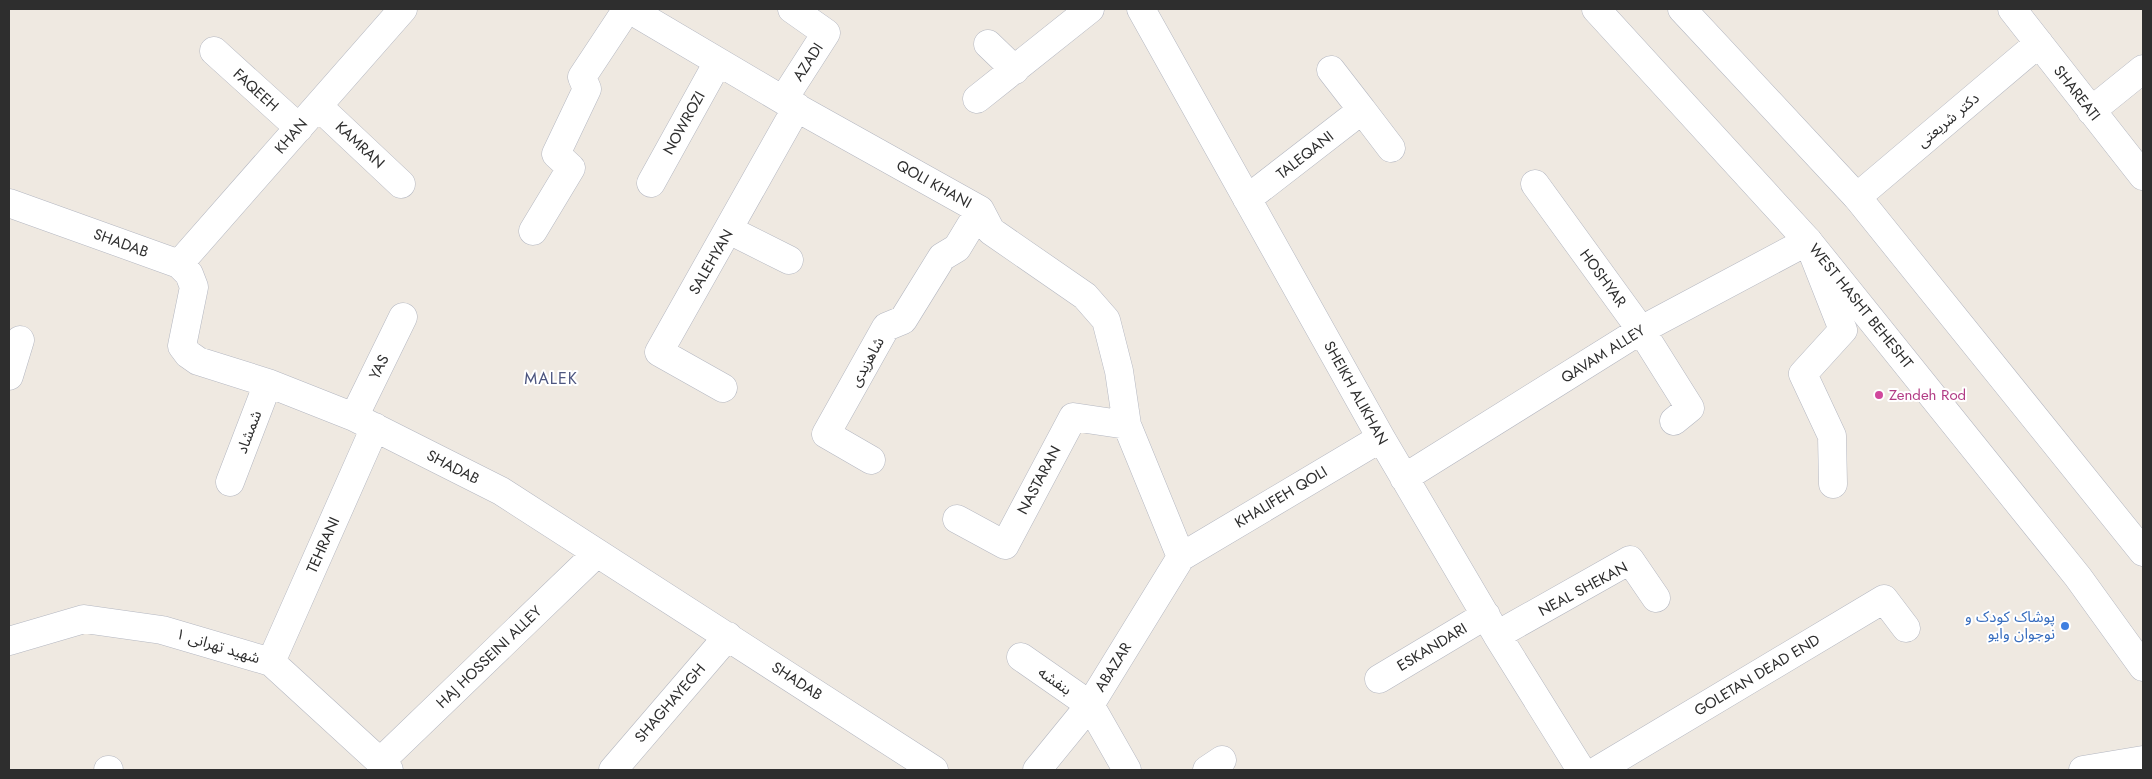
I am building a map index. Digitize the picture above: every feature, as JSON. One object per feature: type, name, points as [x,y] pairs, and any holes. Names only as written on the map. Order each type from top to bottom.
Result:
[{"type":"street","name":"KHAN","points":[[179,264],[403,9]]},
{"type":"street","name":"QOLI KHANI","points":[[628,9],[790,104],[980,210],[991,231],[1085,296],[1106,320],[1119,371],[1127,425],[1181,557]]},
{"type":"street","points":[[533,231],[571,168],[556,154],[587,89],[582,77],[628,9]]},
{"type":"street","name":"AZADI","points":[[790,104],[826,33],[792,9]]},
{"type":"street","points":[[977,99],[1090,9]]},
{"type":"street","name":"SHEIKH ALIKHAN","points":[[1141,9],[1404,478],[1491,625],[1581,770]]},
{"type":"street","name":"WEST HASHT BEHESHT","points":[[1596,9],[1808,241],[2078,577],[2143,667]]},
{"type":"street","points":[[1682,9],[1857,197],[2140,540]]},
{"type":"street","name":"SHAREATI","points":[[2012,9],[2143,176]]},
{"type":"street","name":"دکتر شریعتی","points":[[1857,197],[2038,43]]},
{"type":"street","points":[[988,44],[1015,70]]},
{"type":"street","name":"FAQEEH","points":[[214,51],[298,128]]},
{"type":"street","name":"NOWROZI","points":[[651,183],[718,62]]},
{"type":"street","points":[[1331,70],[1391,148]]},
{"type":"street","points":[[2091,112],[2143,70]]},
{"type":"street","name":"SALEHYAN","points":[[723,388],[659,352],[729,230],[790,104]]},
{"type":"street","name":"KAMRAN","points":[[318,106],[401,184]]},
{"type":"street","name":"TALEQANI","points":[[1247,199],[1362,110]]},
{"type":"street","name":"HOSHYAR","points":[[1535,184],[1640,330],[1690,408],[1674,421]]},
{"type":"street","name":"SHADAB","points":[[9,203],[179,264],[189,274],[194,287],[182,346],[188,354],[198,361],[268,383],[364,422],[501,491],[934,770]]},
{"type":"street","name":"شاهزیدی","points":[[871,460],[826,434],[886,327],[902,320],[942,256],[957,248],[980,210]]},
{"type":"street","points":[[729,230],[789,260]]},
{"type":"street","points":[[1808,241],[1843,330],[1803,374],[1832,436],[1833,484]]},
{"type":"street","name":"QAVAM ALLEY","points":[[1404,478],[1640,330],[1808,241]]},
{"type":"street","name":"YAS","points":[[364,422],[403,317]]},
{"type":"street","points":[[9,376],[20,340]]},
{"type":"street","name":"شمشاد","points":[[230,482],[268,383]]},
{"type":"street","name":"NASTARAN","points":[[957,520],[1005,545],[1073,416],[1127,425]]},
{"type":"street","name":"TEHRANI","points":[[271,662],[364,422]]},
{"type":"street","name":"KHALIFEH QOLI","points":[[1181,557],[1381,438]]},
{"type":"street","name":"HAJ HOSSEINI ALLEY","points":[[385,766],[597,553]]},
{"type":"street","name":"ABAZAR","points":[[1037,770],[1090,705],[1181,557]]},
{"type":"street","name":"NEAL SHEKAN","points":[[1491,625],[1630,560],[1656,598]]},
{"type":"street","name":"GOLETAN DEAD END","points":[[1598,770],[1884,599],[1906,628]]},
{"type":"street","name":"شهید تهرانی ۱","points":[[9,641],[84,619],[162,630],[271,662],[385,766]]},
{"type":"street","name":"ESKANDARI","points":[[1379,679],[1491,625]]},
{"type":"street","name":"SHAGHAYEGH","points":[[613,770],[728,636]]},
{"type":"street","name":"بنفشه","points":[[1021,657],[1090,705]]},
{"type":"street","points":[[1090,705],[1127,770]]},
{"type":"street","points":[[2083,770],[2143,760]]},
{"type":"place","name":"Zendeh Rod","points":[[1879,395]]},
{"type":"place","name":"پوشاک کودک و نوجوان وایو","points":[[2065,626]]},
{"type":"district","name":"MALEK","points":[[551,378]]}]
